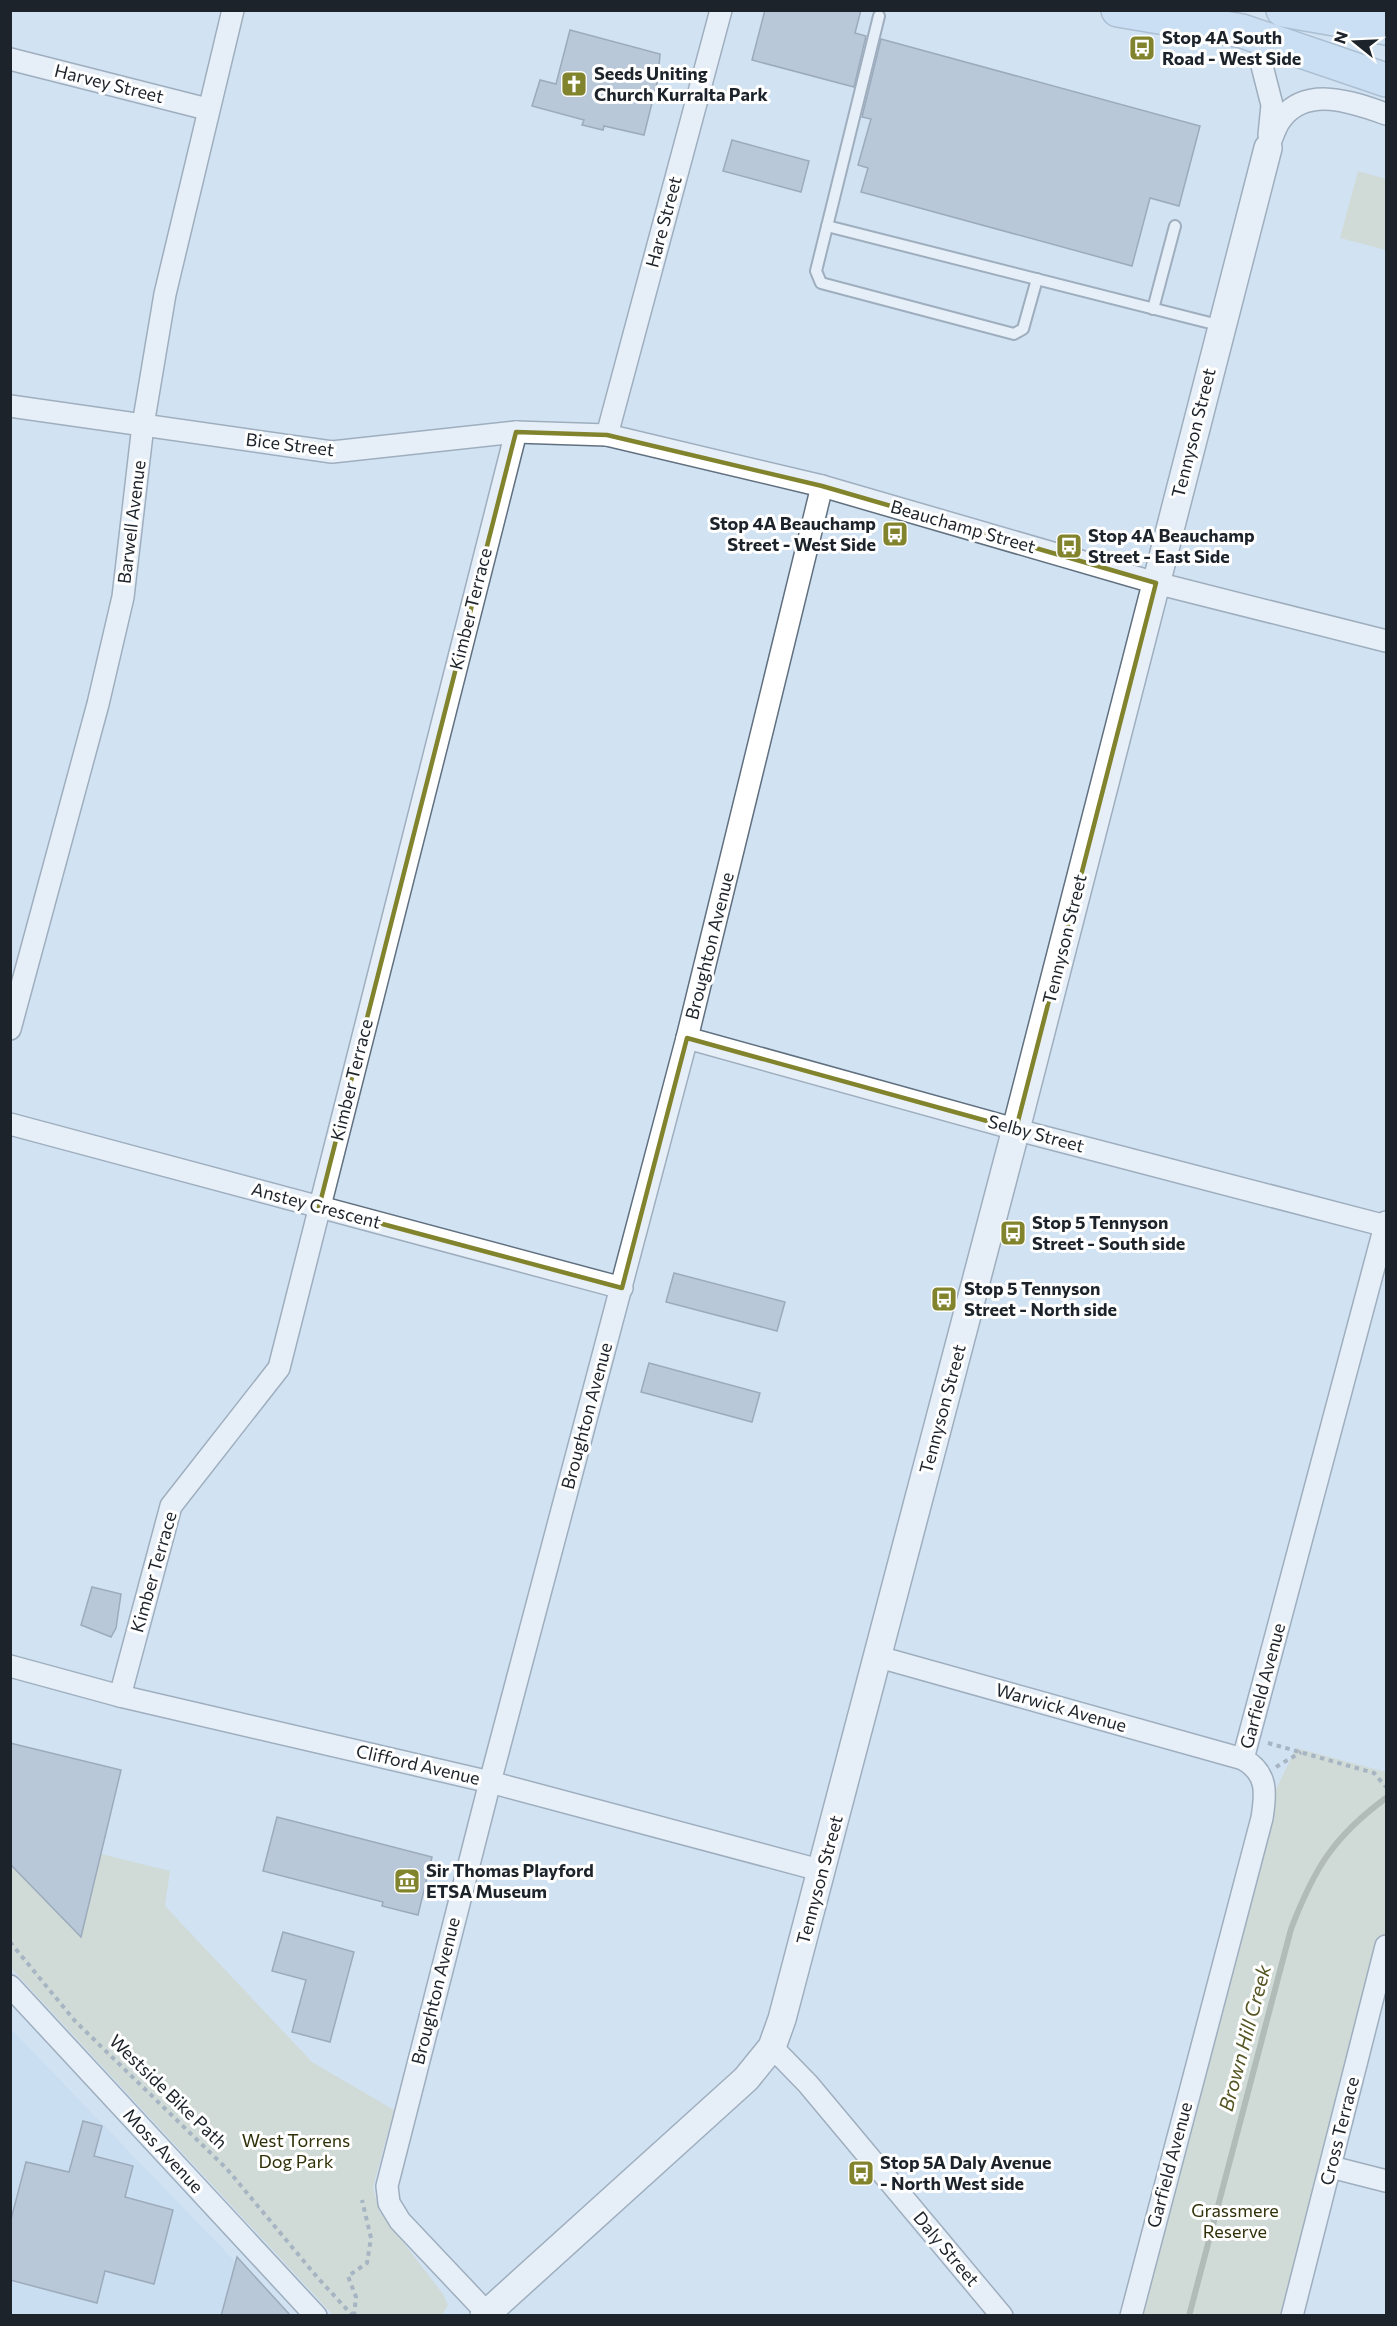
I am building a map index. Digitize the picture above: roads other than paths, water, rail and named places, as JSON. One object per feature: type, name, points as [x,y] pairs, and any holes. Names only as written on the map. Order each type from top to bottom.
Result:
[{"type":"highway","points":[[1282,10],[1386,28]]},
{"type":"highway","points":[[1124,13],[1260,58],[1386,104]]},
{"type":"highway","points":[[1124,13],[1242,32],[1386,80]]},
{"type":"street","name":"Barwell Avenue","points":[[10,1029],[98,704],[123,597],[143,425],[165,294],[207,109],[233,10]]},
{"type":"street","name":"Hare Street","points":[[607,435],[721,10]]},
{"type":"street","name":"Tennyson Street","points":[[492,2312],[746,2079],[772,2047],[823,1871],[879,1657],[1268,148],[1272,105],[1260,58]]},
{"type":"street","name":"Harvey Street","points":[[10,59],[207,109]]},
{"type":"street","name":"Tennyson Street","points":[[1268,148],[1282,118],[1312,99],[1353,102],[1386,114]]},
{"type":"street","name":"Bice Street","points":[[10,406],[332,452],[516,432],[607,435]]},
{"type":"street","name":"Kimber Terrace","points":[[120,1696],[171,1506],[279,1368],[516,432]]},
{"type":"street","name":"Beauchamp Street","points":[[607,435],[822,486],[1156,583],[1386,641]]},
{"type":"street","name":"Broughton Avenue","points":[[492,2312],[400,2222],[389,2203],[387,2186],[490,1782],[687,1038],[822,486]]},
{"type":"street","name":"Selby Street","points":[[687,1038],[1016,1129],[1386,1224]]},
{"type":"street","name":"Anstey Crescent","points":[[10,1124],[622,1288]]},
{"type":"street","name":"Garfield Avenue","points":[[1131,2316],[1262,1818],[1266,1792],[1262,1776],[1253,1765],[1243,1760],[1386,1224]]},
{"type":"street","name":"Warwick Avenue","points":[[879,1657],[1243,1760]]},
{"type":"street","name":"Clifford Avenue","points":[[10,1666],[120,1696],[490,1782],[823,1871]]},
{"type":"street","name":"Cross Terrace","points":[[1292,2316],[1386,1946]]},
{"type":"street","name":"Moss Avenue","points":[[10,1986],[316,2316]]},
{"type":"street","name":"Daly Street","points":[[772,2047],[808,2084],[1002,2316]]},
{"type":"street","points":[[1331,2167],[1386,2181]]},
{"type":"lane","points":[[879,16],[816,271],[821,283],[1014,334],[1023,329],[1037,279]]},
{"type":"lane","points":[[827,226],[1222,326]]},
{"type":"lane","points":[[1153,309],[1175,226]]},
{"type":"waterway","name":"Brown Hill Creek","points":[[1189,2316],[1291,1929],[1308,1889],[1327,1856],[1352,1826],[1386,1798]]},
{"type":"place","name":"Stop 4A South Road - West Side","points":[[1142,48]]},
{"type":"place","name":"Seeds Uniting Church Kurralta Park","points":[[574,84]]},
{"type":"place","name":"Stop 4A Beauchamp Street - West Side","points":[[895,534]]},
{"type":"place","name":"Stop 4A Beauchamp Street - East Side","points":[[1069,546]]},
{"type":"place","name":"Stop 5 Tennyson Street - South side","points":[[1013,1233]]},
{"type":"place","name":"Stop 5 Tennyson Street - North side","points":[[944,1299]]},
{"type":"place","name":"Sir Thomas Playford ETSA Museum","points":[[407,1881]]},
{"type":"place","name":"Stop 5A Daly Avenue - North West side","points":[[861,2173]]},
{"type":"park label","name":"West Torrens Dog Park","points":[[296,2151]]},
{"type":"park label","name":"Grassmere Reserve","points":[[1235,2221]]}]
